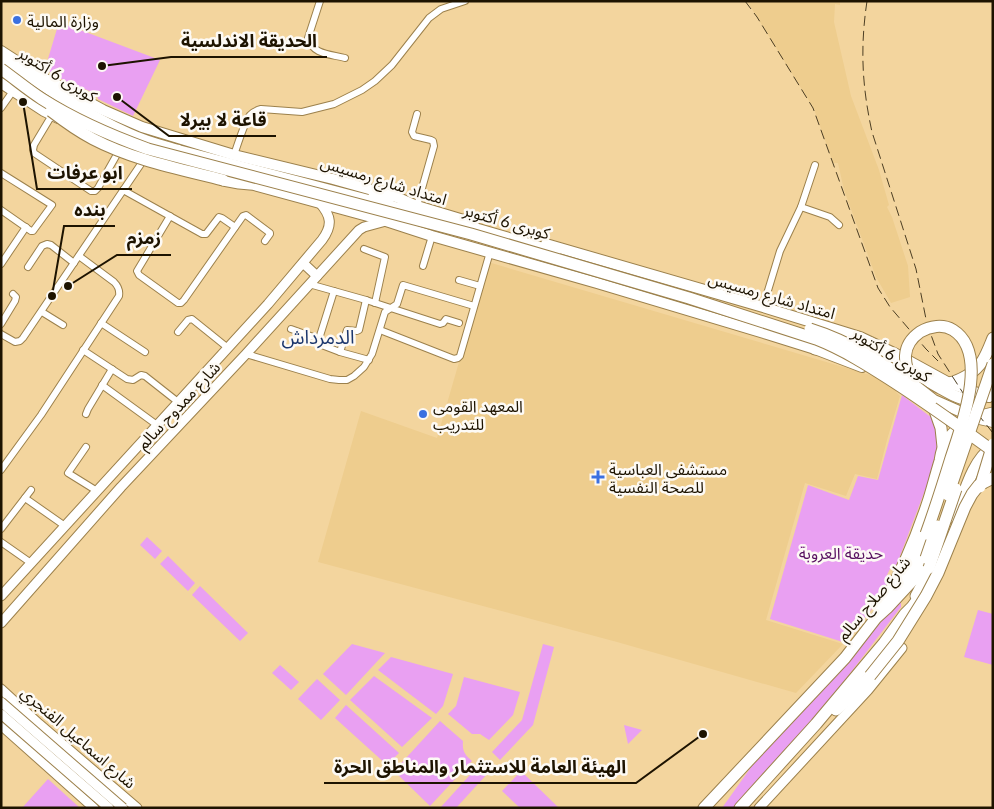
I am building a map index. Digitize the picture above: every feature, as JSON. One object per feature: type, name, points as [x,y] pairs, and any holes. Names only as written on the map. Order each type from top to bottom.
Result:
[{"type":"highway","name":"كوبرى 6 أكتوبر","points":[[1,57],[64,99],[128,134],[157,144],[473,228],[836,338],[866,353],[912,383],[993,444]]},
{"type":"highway","name":"كوبرى 6 أكتوبر","points":[[1,68],[41,98],[72,116],[156,152],[470,234],[689,298],[816,339],[860,360],[928,404],[993,451]]},
{"type":"highway","points":[[41,98],[51,112],[80,132],[99,142],[153,162],[223,180],[250,184]]},
{"type":"highway","points":[[128,134],[135,132],[146,133],[382,198],[394,196]]},
{"type":"highway","points":[[887,608],[909,572],[926,534],[958,437],[970,390],[971,366],[965,343],[958,335],[948,328],[933,327],[922,331],[913,338],[907,349],[905,361],[912,383]]},
{"type":"highway","name":"شارع صلاح سالم","points":[[704,808],[845,658],[876,618],[913,580],[922,566],[990,363],[993,338]]},
{"type":"highway","points":[[815,349],[846,348],[872,351],[958,397],[972,400],[990,394]]},
{"type":"highway","points":[[948,383],[961,380],[980,366],[990,363]]},
{"type":"highway","name":"شارع صلاح سالم","points":[[740,808],[816,724],[912,607],[929,568],[993,379]]},
{"type":"highway","points":[[930,398],[941,428],[942,452]]},
{"type":"highway","points":[[876,618],[890,593],[927,506],[942,452],[953,434],[966,422],[993,413]]},
{"type":"highway","points":[[912,607],[926,588],[934,572],[972,472],[981,457],[993,444]]},
{"type":"highway","points":[[902,648],[930,605],[948,567],[979,490],[993,444]]},
{"type":"highway","points":[[942,452],[962,461],[972,472]]},
{"type":"highway","points":[[816,724],[831,714],[855,693],[898,641],[926,596],[938,572],[970,497],[979,485],[993,478]]},
{"type":"main road","name":"امتداد شارع رمسيس","points":[[1,51],[38,75],[103,110],[158,132],[394,196],[417,206],[860,337],[896,354],[948,383],[990,394]]},
{"type":"main road","points":[[1,83],[52,115],[147,155],[386,221],[815,349],[854,363],[975,418],[993,422]]},
{"type":"main road","name":"شارع ممدوح سالم","points":[[1,596],[268,304],[324,237],[329,226],[329,217],[320,203]]},
{"type":"main road","name":"شارع ممدوح سالم","points":[[1,622],[121,487],[359,230],[386,221]]},
{"type":"main road","points":[[303,262],[317,276]]},
{"type":"main road","points":[[597,283],[602,282],[610,274],[608,262]]},
{"type":"main road","points":[[720,320],[713,312],[712,304],[718,299],[728,298]]},
{"type":"main road","points":[[109,478],[121,487]]},
{"type":"main road","points":[[55,537],[68,548]]},
{"type":"main road","points":[[759,808],[872,686],[902,648]]},
{"type":"main road","name":"شارع اسماعيل الفنجري","points":[[1,689],[30,717],[137,808]]},
{"type":"main road","points":[[816,747],[823,734],[855,693]]},
{"type":"main road","points":[[1,702],[123,808]]},
{"type":"main road","points":[[18,705],[17,711],[12,718],[1,725],[94,808]]},
{"type":"main road","points":[[1,714],[109,808]]},
{"type":"main road","points":[[13,736],[19,724],[30,717]]},
{"type":"street","points":[[320,1],[308,38],[318,51],[345,58]]},
{"type":"street","points":[[234,154],[247,121],[255,111],[261,109],[302,112],[334,104],[356,94],[375,81],[392,65],[429,18],[441,10],[465,1]]},
{"type":"street","points":[[1,108],[13,91]]},
{"type":"street","points":[[417,114],[412,132],[414,136],[433,141],[434,146],[417,206]]},
{"type":"street","points":[[52,115],[34,145],[34,153],[91,191],[95,191],[98,188],[122,145]]},
{"type":"street","points":[[1,334],[15,342],[20,341],[42,312],[147,155]]},
{"type":"street","points":[[763,307],[780,251],[801,206],[814,165]]},
{"type":"street","points":[[1,172],[52,205],[34,231],[31,231],[1,210]]},
{"type":"street","points":[[123,190],[204,234],[208,232],[219,217],[235,227]]},
{"type":"street","points":[[801,206],[830,217],[839,225]]},
{"type":"street","points":[[170,216],[137,271],[139,276],[178,303],[184,300],[243,216],[246,215],[270,232],[265,241]]},
{"type":"street","points":[[1,264],[26,227]]},
{"type":"street","points":[[423,266],[432,236]]},
{"type":"street","points":[[28,267],[42,246],[47,244],[74,263]]},
{"type":"street","points":[[364,249],[385,257],[375,303]]},
{"type":"street","points":[[380,330],[456,359],[460,356],[490,252]]},
{"type":"street","points":[[1,470],[41,415],[119,296],[118,285],[79,256]]},
{"type":"street","points":[[459,280],[480,286]]},
{"type":"street","points":[[309,284],[440,324],[446,319],[458,323]]},
{"type":"street","points":[[246,354],[330,379],[347,380],[364,367],[369,360],[385,312],[397,304],[402,286],[474,306]]},
{"type":"street","points":[[334,291],[319,344],[369,360]]},
{"type":"street","points":[[1,324],[15,300],[16,297],[13,294]]},
{"type":"street","points":[[340,352],[347,330],[357,332],[360,330],[366,300]]},
{"type":"street","points":[[42,312],[63,325]]},
{"type":"street","points":[[178,332],[188,320],[192,319],[228,348]]},
{"type":"street","points":[[101,324],[145,352]]},
{"type":"street","points":[[291,329],[319,339]]},
{"type":"street","points":[[83,350],[130,380],[134,380],[141,375],[145,376],[178,402]]},
{"type":"street","points":[[86,414],[112,370]]},
{"type":"street","points":[[102,385],[158,425]]},
{"type":"street","points":[[86,447],[68,473],[97,492]]},
{"type":"street","points":[[1,529],[31,490]]},
{"type":"street","points":[[25,498],[66,526]]},
{"type":"street","points":[[1,542],[31,563]]},
{"type":"shaded area","points":[[747,1],[840,1],[840,5],[835,4],[834,22],[851,96],[879,170],[889,205],[887,207],[908,266],[910,297],[891,303],[876,277],[844,190],[838,163],[833,163],[814,109]]},
{"type":"shaded area","name":"مستشفى العباسية للصحة النفسية","points":[[488,262],[877,377],[897,390],[896,392],[900,396],[877,479],[855,474],[846,496],[805,483],[766,620],[843,644],[796,693],[617,642],[318,562],[361,411],[437,438]]},
{"type":"green space","points":[[59,22],[160,60],[133,116],[98,99],[97,94],[82,88],[78,89],[45,69]]},
{"type":"green space","name":"حديقة العروبة","points":[[902,395],[932,418],[939,440],[935,464],[897,564],[895,567],[891,567],[887,575],[889,580],[871,610],[846,643],[770,619],[808,485],[849,500],[858,476],[878,480]]},
{"type":"green space","points":[[147,537],[162,551],[155,559],[140,545]]},
{"type":"green space","points":[[168,556],[195,583],[188,591],[160,564]]},
{"type":"green space","points":[[200,586],[248,633],[240,641],[192,595]]},
{"type":"green space","points":[[901,601],[901,607],[815,719],[733,808],[722,808],[754,763]]},
{"type":"green space","points":[[978,610],[993,614],[993,665],[964,657]]},
{"type":"green space","points":[[352,644],[385,653],[346,695],[323,674]]},
{"type":"green space","points":[[543,644],[554,647],[533,725],[500,760],[492,752],[522,720]]},
{"type":"green space","points":[[391,657],[453,674],[443,706],[436,714],[378,670]]},
{"type":"green space","points":[[280,665],[299,682],[291,690],[272,673]]},
{"type":"green space","points":[[374,676],[432,718],[402,747],[350,700]]},
{"type":"green space","points":[[464,677],[520,692],[513,715],[489,740],[480,734],[472,734],[448,714],[456,706]]},
{"type":"green space","points":[[317,679],[340,700],[321,720],[298,699]]},
{"type":"green space","points":[[346,705],[399,753],[387,765],[335,718]]},
{"type":"green space","points":[[440,721],[463,741],[464,752],[472,761],[430,806],[394,771]]},
{"type":"green space","points":[[624,725],[642,730],[628,744]]},
{"type":"green space","points":[[480,764],[489,772],[456,808],[440,808]]},
{"type":"green space","points":[[521,771],[559,808],[520,808],[502,791]]},
{"type":"green space","points":[[48,779],[80,808],[22,808]]},
{"type":"railway","points":[[745,1],[757,17],[813,108],[878,288],[890,307],[938,361]]},
{"type":"railway","points":[[867,1],[863,35],[863,67],[872,132],[916,269],[927,324],[938,354],[972,407],[993,433]]},
{"type":"place","name":"وزارة المالية","points":[[17,20]]},
{"type":"place","name":"الحديقة الاندلسية","points":[[102,66]]},
{"type":"place","name":"قاعة لا بيرلا","points":[[117,97]]},
{"type":"place","name":"ابو عرفات","points":[[23,102]]},
{"type":"place","name":"زمزم","points":[[68,286]]},
{"type":"place","name":"بنده","points":[[52,296]]},
{"type":"place","name":"المعهد القومى للتدريب","points":[[423,414]]},
{"type":"place","name":"مستشفى العباسية للصحة النفسية","points":[[598,477]]},
{"type":"place","name":"الهيئة العامة للاستثمار والمناطق الحرة","points":[[703,734]]},
{"type":"district","name":"الدمرداش","points":[[318,336]]}]
